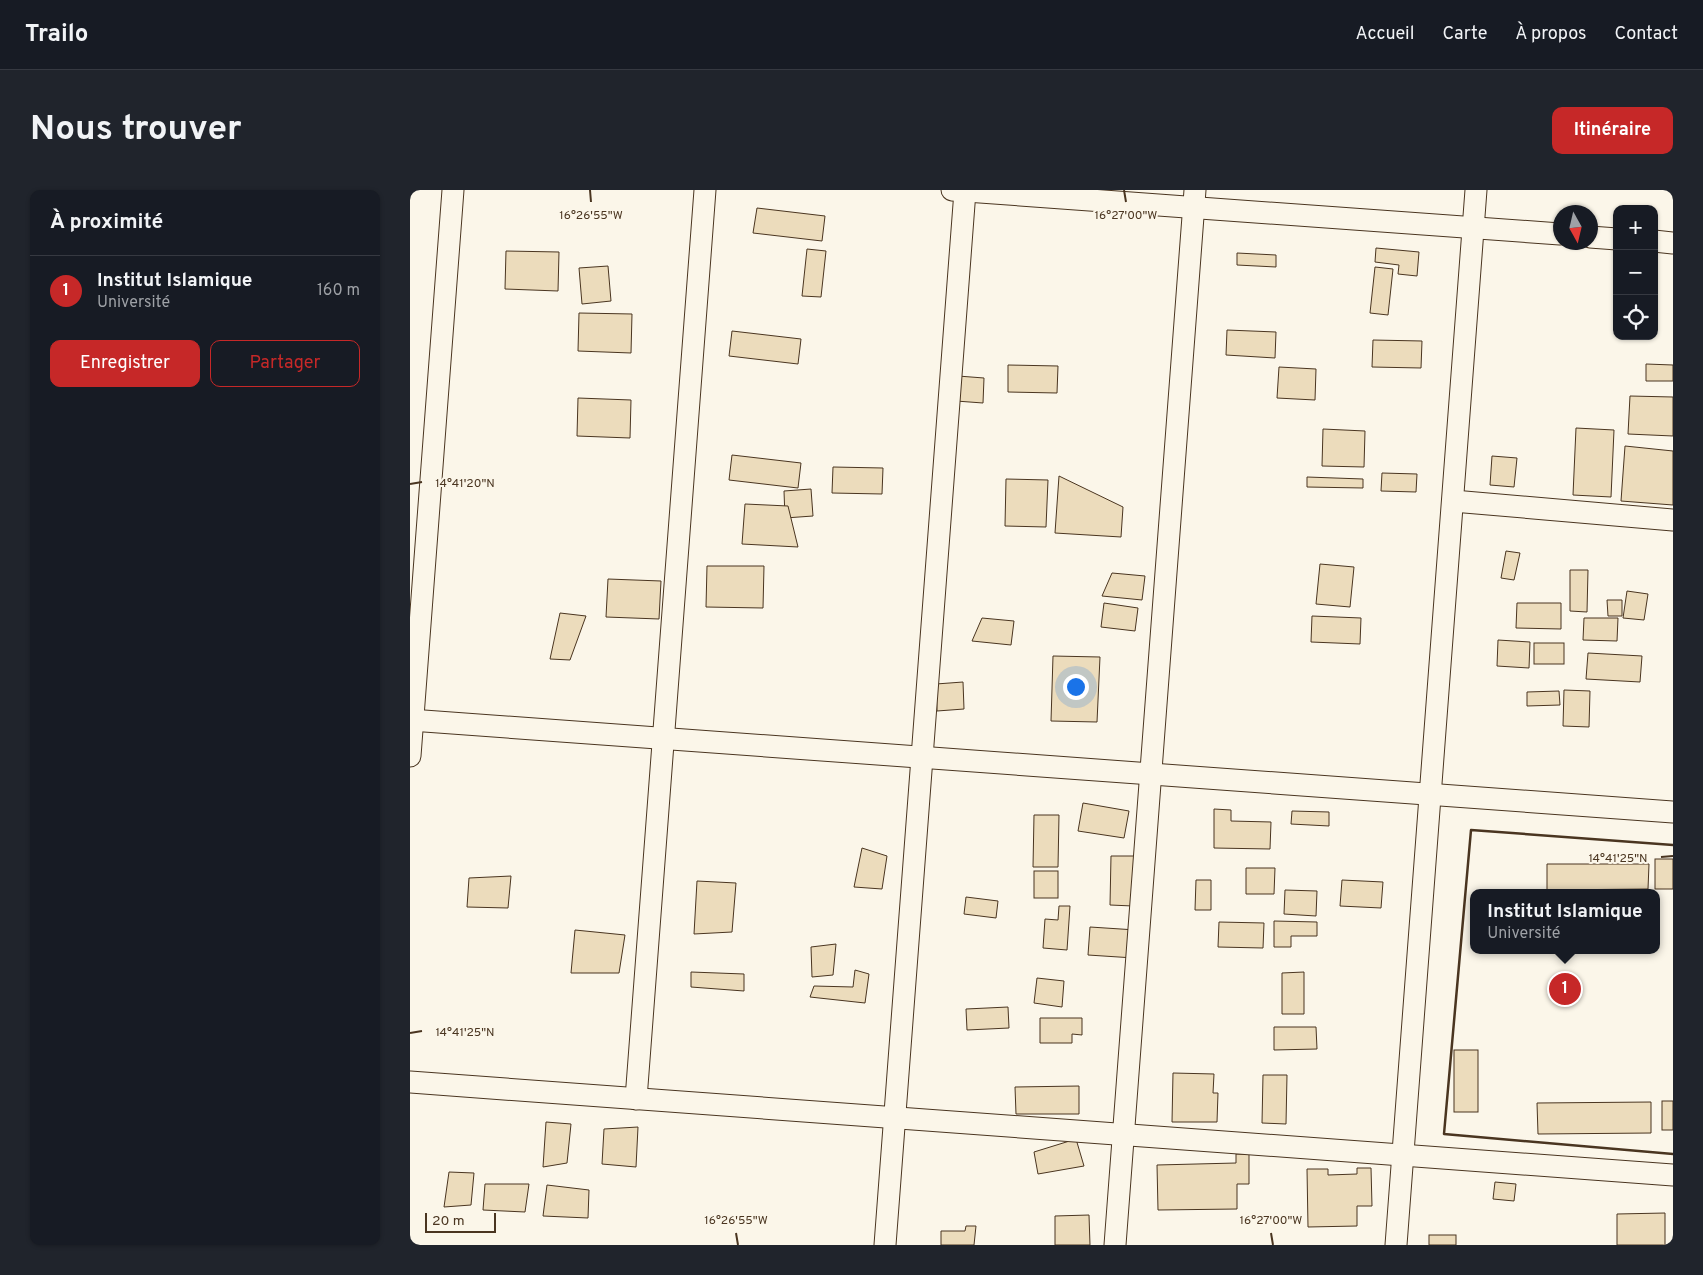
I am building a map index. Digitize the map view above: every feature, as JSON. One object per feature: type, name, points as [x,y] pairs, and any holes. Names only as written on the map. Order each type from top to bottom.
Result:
[{"type":"street","points":[[410,756],[411,720],[453,190]]},
{"type":"street","points":[[636,1099],[705,190]]},
{"type":"street","points":[[885,1245],[922,757],[958,190],[1194,199],[1473,228],[1553,234]]},
{"type":"street","points":[[1396,1245],[1476,190]]},
{"type":"street","points":[[1115,1245],[1194,199]]},
{"type":"street","points":[[1598,238],[1613,239]]},
{"type":"street","points":[[1658,241],[1673,243]]},
{"type":"street","points":[[1453,501],[1673,520]]},
{"type":"street","points":[[411,720],[1673,812]]},
{"type":"street","points":[[410,1082],[1673,1175]]},
{"type":"building","points":[[757,208],[825,216],[822,241],[753,233]]},
{"type":"building","points":[[1376,248],[1419,252],[1417,276],[1398,274],[1399,265],[1375,262]]},
{"type":"building","points":[[807,249],[826,251],[821,297],[802,296]]},
{"type":"building","points":[[506,251],[559,252],[558,291],[505,289]]},
{"type":"building","points":[[1237,253],[1276,255],[1276,267],[1237,265]]},
{"type":"building","points":[[608,266],[611,301],[582,304],[579,268]]},
{"type":"building","points":[[1375,267],[1393,269],[1388,315],[1370,313]]},
{"type":"building","points":[[579,313],[632,314],[631,353],[578,351]]},
{"type":"building","points":[[1227,330],[1276,332],[1275,358],[1226,355]]},
{"type":"building","points":[[732,331],[801,339],[798,364],[729,356]]},
{"type":"building","points":[[1373,340],[1422,341],[1421,368],[1372,367]]},
{"type":"building","points":[[1646,364],[1673,365],[1673,381],[1646,381]]},
{"type":"building","points":[[1008,365],[1058,366],[1057,393],[1008,392]]},
{"type":"building","points":[[1279,367],[1316,369],[1315,400],[1277,398]]},
{"type":"building","points":[[958,376],[984,378],[983,403],[956,401]]},
{"type":"building","points":[[1630,396],[1673,397],[1673,436],[1628,434]]},
{"type":"building","points":[[578,398],[631,400],[630,438],[577,436]]},
{"type":"building","points":[[1576,428],[1614,430],[1611,497],[1573,495]]},
{"type":"building","points":[[1323,429],[1365,431],[1364,467],[1322,466]]},
{"type":"building","points":[[1625,446],[1673,451],[1673,505],[1621,501]]},
{"type":"building","points":[[732,455],[801,463],[798,488],[729,480]]},
{"type":"building","points":[[1492,456],[1517,458],[1514,487],[1490,485]]},
{"type":"building","points":[[833,467],[883,468],[882,494],[832,493]]},
{"type":"building","points":[[1382,473],[1417,474],[1416,492],[1381,491]]},
{"type":"building","points":[[1059,476],[1123,507],[1121,537],[1055,533]]},
{"type":"building","points":[[1307,477],[1363,479],[1363,488],[1307,487]]},
{"type":"building","points":[[1006,479],[1048,480],[1046,527],[1005,526]]},
{"type":"building","points":[[811,489],[813,516],[785,518],[784,491]]},
{"type":"building","points":[[745,504],[788,506],[798,547],[742,544]]},
{"type":"building","points":[[1506,551],[1520,553],[1514,580],[1501,578]]},
{"type":"building","points":[[1320,564],[1354,567],[1350,607],[1316,604]]},
{"type":"building","points":[[707,566],[764,566],[763,608],[706,607]]},
{"type":"building","points":[[1570,570],[1588,570],[1587,612],[1570,611]]},
{"type":"building","points":[[1112,573],[1145,576],[1142,600],[1102,596]]},
{"type":"building","points":[[608,579],[661,581],[659,619],[606,617]]},
{"type":"building","points":[[1627,591],[1648,594],[1644,620],[1623,618]]},
{"type":"building","points":[[1607,600],[1622,600],[1622,616],[1608,616]]},
{"type":"building","points":[[1104,603],[1138,608],[1135,631],[1101,627]]},
{"type":"building","points":[[1517,603],[1561,603],[1561,629],[1516,628]]},
{"type":"building","points":[[560,613],[586,616],[570,660],[550,659]]},
{"type":"building","points":[[1312,616],[1361,618],[1360,644],[1311,642]]},
{"type":"building","points":[[982,618],[1014,621],[1011,645],[972,641]]},
{"type":"building","points":[[1584,618],[1618,618],[1617,641],[1583,640]]},
{"type":"building","points":[[1498,640],[1530,642],[1529,668],[1497,666]]},
{"type":"building","points":[[1534,643],[1564,643],[1564,664],[1534,664]]},
{"type":"building","points":[[1588,653],[1642,656],[1640,682],[1586,679]]},
{"type":"building","points":[[1053,656],[1100,657],[1097,722],[1051,721]]},
{"type":"building","points":[[963,682],[964,709],[937,711],[936,684]]},
{"type":"building","points":[[1564,690],[1590,691],[1589,727],[1563,726]]},
{"type":"building","points":[[1559,691],[1560,705],[1527,706],[1527,692]]},
{"type":"building","points":[[1083,803],[1129,811],[1124,838],[1078,831]]},
{"type":"building","points":[[1214,809],[1231,810],[1231,821],[1271,822],[1270,849],[1214,848]]},
{"type":"building","points":[[1292,811],[1329,812],[1329,826],[1291,824]]},
{"type":"building","points":[[1034,815],[1059,815],[1058,867],[1033,867]]},
{"type":"building","points":[[862,848],[887,856],[882,889],[854,887]]},
{"type":"building","points":[[1111,856],[1134,856],[1133,906],[1110,905]]},
{"type":"building","points":[[1655,859],[1673,859],[1673,889],[1655,889]]},
{"type":"building","points":[[1547,864],[1649,864],[1648,889],[1547,889]]},
{"type":"building","points":[[1246,868],[1275,868],[1274,894],[1246,894]]},
{"type":"building","points":[[1034,871],[1058,871],[1058,898],[1034,898]]},
{"type":"building","points":[[511,876],[508,908],[467,907],[469,878]]},
{"type":"building","points":[[1196,880],[1211,880],[1211,910],[1195,910]]},
{"type":"building","points":[[1342,880],[1383,882],[1381,908],[1340,906]]},
{"type":"building","points":[[697,881],[736,883],[732,932],[694,934]]},
{"type":"building","points":[[1285,890],[1317,891],[1316,916],[1284,914]]},
{"type":"building","points":[[966,897],[998,901],[996,918],[964,914]]},
{"type":"building","points":[[1059,906],[1070,906],[1067,950],[1043,948],[1045,919],[1058,920]]},
{"type":"building","points":[[1274,921],[1317,922],[1317,936],[1291,936],[1291,947],[1274,947]]},
{"type":"building","points":[[1219,922],[1264,923],[1263,948],[1218,947]]},
{"type":"building","points":[[1090,927],[1136,930],[1134,958],[1088,955]]},
{"type":"building","points":[[575,930],[625,935],[619,973],[571,973]]},
{"type":"building","points":[[836,944],[833,975],[812,977],[811,947]]},
{"type":"building","points":[[855,970],[869,974],[865,1003],[810,997],[814,986],[853,987]]},
{"type":"building","points":[[691,972],[744,974],[744,991],[691,987]]},
{"type":"building","points":[[1304,972],[1304,1014],[1282,1014],[1282,973]]},
{"type":"building","points":[[1037,978],[1064,981],[1062,1007],[1034,1003]]},
{"type":"building","points":[[1008,1007],[1009,1028],[967,1030],[966,1009]]},
{"type":"building","points":[[1040,1018],[1082,1018],[1082,1035],[1072,1034],[1072,1043],[1040,1043]]},
{"type":"building","points":[[1274,1027],[1316,1027],[1317,1049],[1274,1050]]},
{"type":"building","points":[[1454,1050],[1478,1050],[1478,1112],[1454,1112]]},
{"type":"building","points":[[1173,1073],[1214,1074],[1213,1093],[1218,1093],[1217,1122],[1172,1122]]},
{"type":"building","points":[[1263,1075],[1287,1075],[1286,1124],[1262,1123]]},
{"type":"building","points":[[1079,1086],[1079,1114],[1016,1114],[1015,1087]]},
{"type":"building","points":[[1662,1101],[1673,1101],[1673,1130],[1662,1130]]},
{"type":"building","points":[[1651,1102],[1651,1133],[1538,1134],[1537,1103]]},
{"type":"building","points":[[546,1122],[571,1124],[567,1163],[543,1167]]},
{"type":"building","points":[[638,1127],[636,1167],[602,1164],[604,1129]]},
{"type":"building","points":[[1076,1139],[1084,1166],[1038,1174],[1034,1152]]},
{"type":"building","points":[[1236,1154],[1249,1154],[1249,1184],[1237,1184],[1237,1209],[1158,1210],[1157,1165],[1236,1163]]},
{"type":"building","points":[[1357,1168],[1371,1168],[1372,1206],[1357,1206],[1357,1226],[1308,1227],[1307,1169],[1328,1169],[1328,1175],[1357,1174]]},
{"type":"building","points":[[449,1172],[474,1173],[471,1205],[444,1207]]},
{"type":"building","points":[[1495,1182],[1516,1184],[1514,1201],[1493,1199]]},
{"type":"building","points":[[485,1184],[529,1184],[525,1212],[483,1210]]},
{"type":"building","points":[[547,1185],[589,1190],[588,1218],[543,1216]]},
{"type":"building","points":[[1665,1213],[1665,1245],[1617,1245],[1617,1214]]},
{"type":"building","points":[[1089,1215],[1090,1245],[1055,1245],[1055,1216]]},
{"type":"building","points":[[966,1226],[976,1226],[974,1245],[941,1245],[941,1231],[965,1231]]},
{"type":"building","points":[[1429,1235],[1456,1235],[1456,1245],[1429,1245]]},
{"type":"wall","points":[[1673,845],[1471,830],[1444,1134],[1673,1154]]},
{"type":"place","name":"Institut Islamique","points":[[1565,989]]}]
